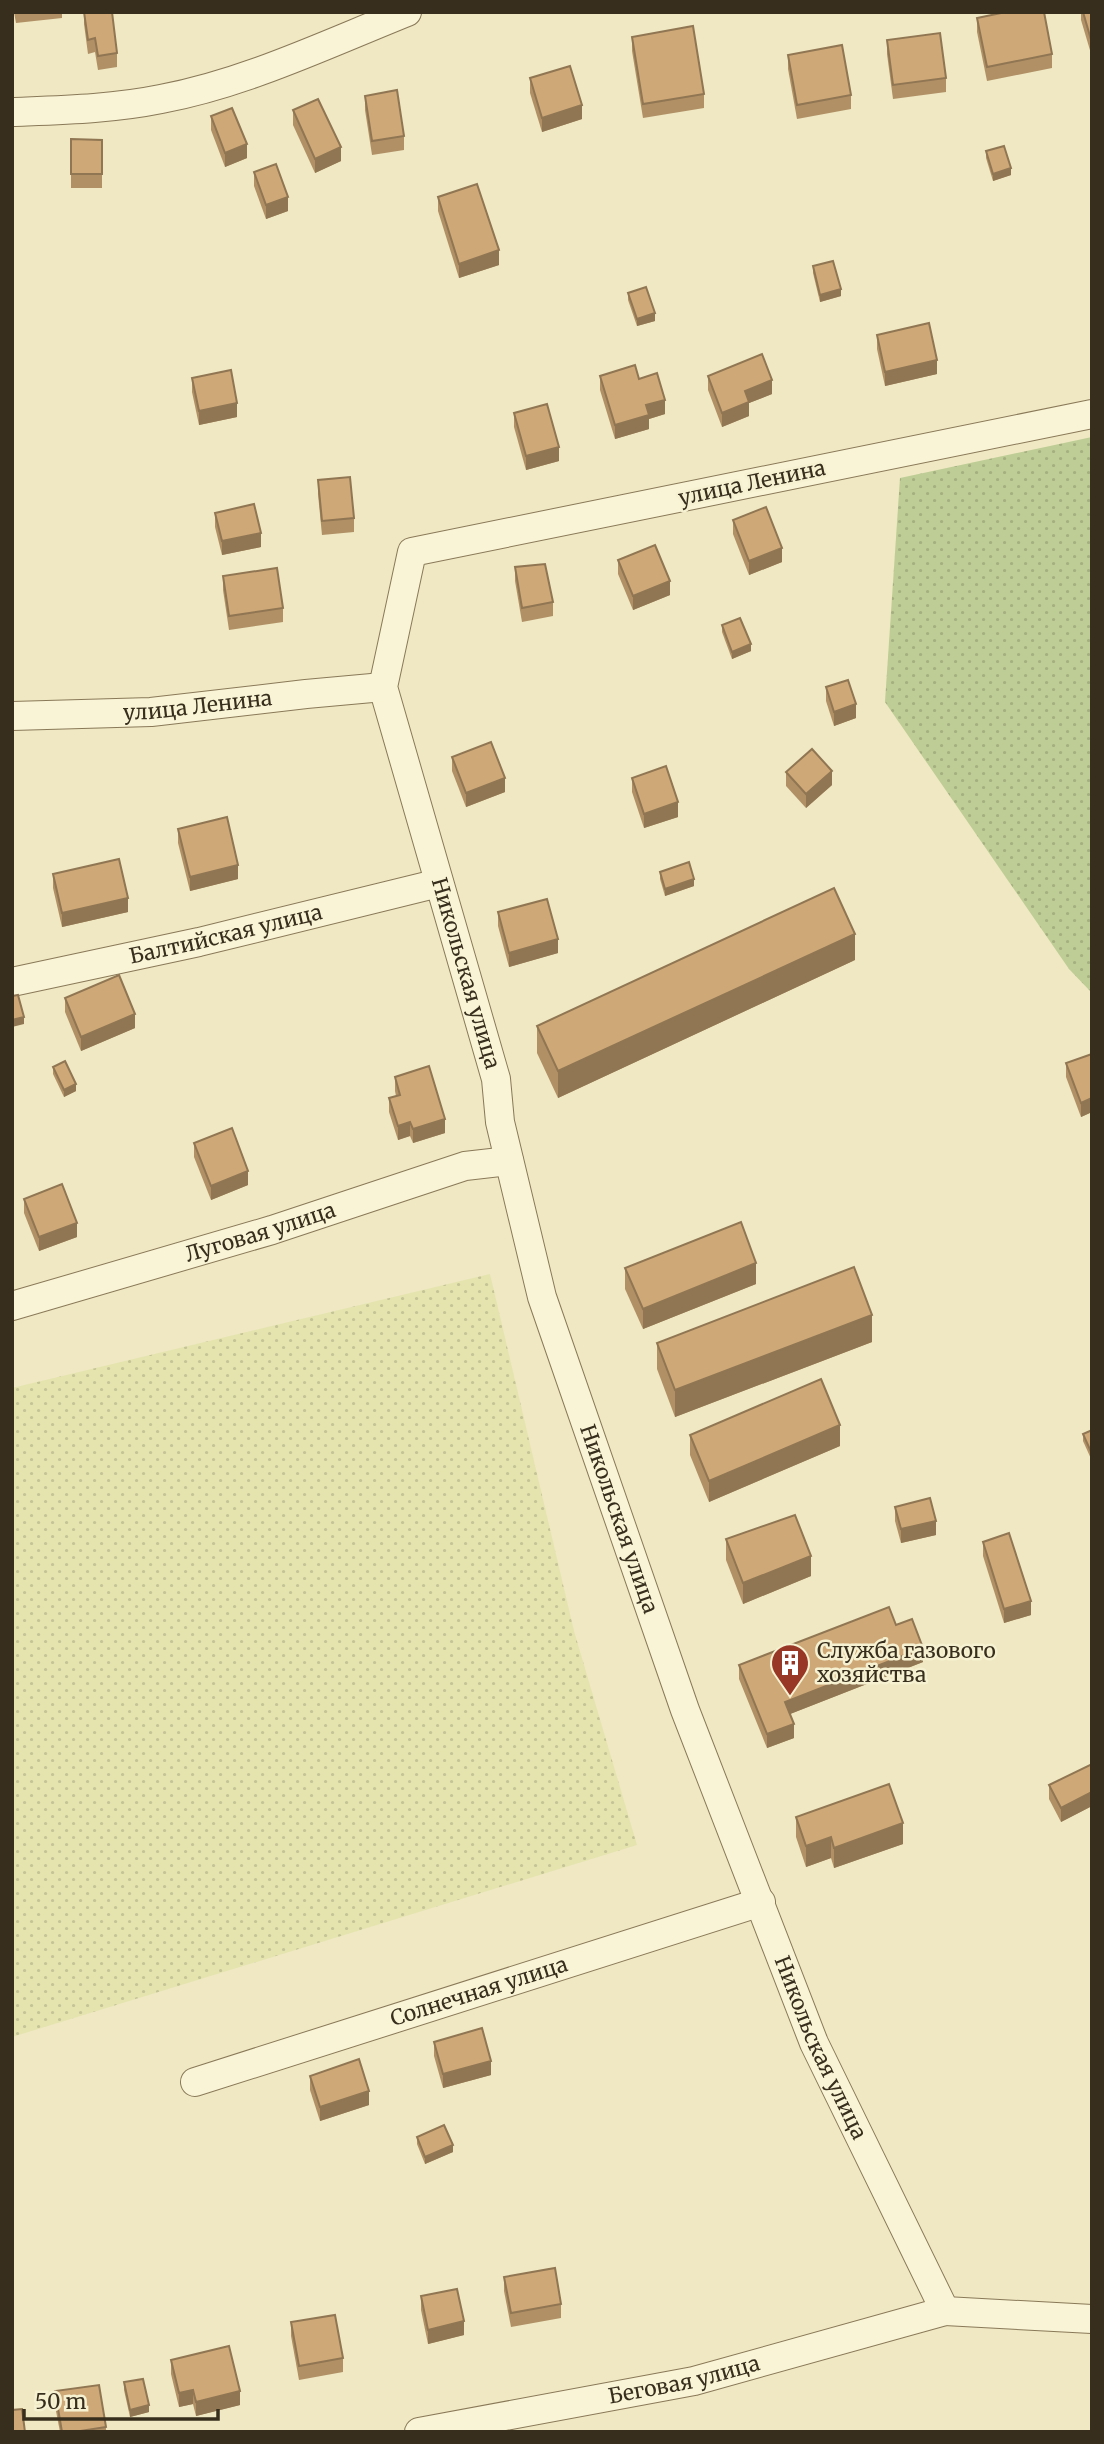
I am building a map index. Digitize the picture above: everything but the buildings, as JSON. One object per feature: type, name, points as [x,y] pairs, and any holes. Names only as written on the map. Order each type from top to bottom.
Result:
[{"type":"street","points":[[12,111],[97,109],[162,99],[242,78],[407,12]]},
{"type":"street","name":"улица Ленина","points":[[412,552],[1092,414]]},
{"type":"street","name":"Никольская улица","points":[[412,552],[383,687],[496,1079],[500,1122],[542,1297],[685,1710],[814,2043],[945,2311]]},
{"type":"street","name":"улица Ленина","points":[[12,716],[151,712],[383,687]]},
{"type":"street","name":"Балтийская улица","points":[[12,982],[199,942],[439,883]]},
{"type":"street","name":"Луговая улица","points":[[12,1306],[272,1230],[466,1166],[509,1161]]},
{"type":"street","name":"Солнечная улица","points":[[195,2082],[761,1902]]},
{"type":"street","points":[[945,2311],[1092,2319]]},
{"type":"street","name":"Беговая улица","points":[[419,2432],[694,2381],[945,2311]]},
{"type":"green space","points":[[1092,437],[1092,993],[1069,969],[885,702],[900,478]]},
{"type":"green space","points":[[490,1274],[574,1631],[637,1845],[12,2037],[12,1388]]},
{"type":"place","name":"Служба газового хозяйства","points":[[790,1697]]}]
